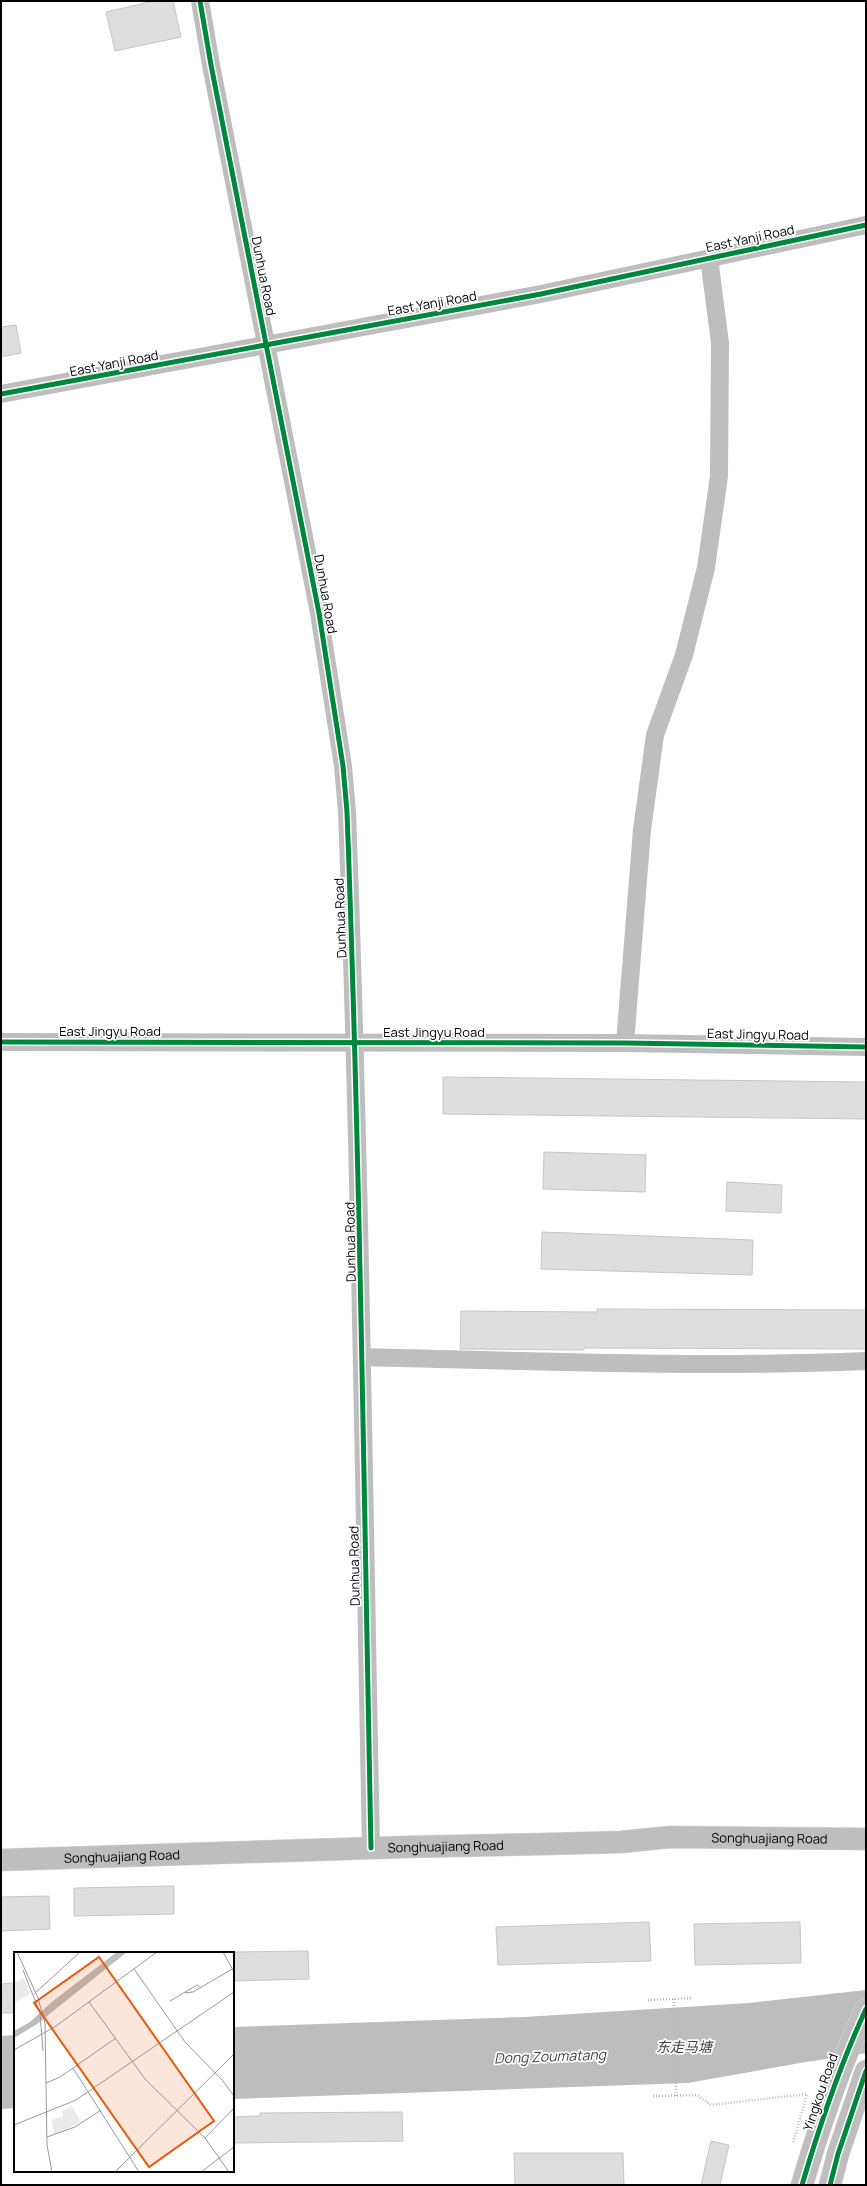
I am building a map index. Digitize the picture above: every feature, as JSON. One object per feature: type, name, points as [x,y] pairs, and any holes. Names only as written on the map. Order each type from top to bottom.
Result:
[{"type":"main road","name":"Songhuajiang Road","points":[[1,1860],[372,1848],[562,1844],[670,1838],[866,1839]]},
{"type":"main road","name":"Yingkou Road","points":[[802,2185],[821,2120],[843,2058],[866,2009]]},
{"type":"main road","points":[[830,2185],[838,2154],[866,2071]]},
{"type":"street","name":"Dunhua Road","points":[[200,1],[211,65],[319,613],[343,766],[348,812],[356,1044],[372,1848]]},
{"type":"street","name":"East Yanji Road","points":[[1,394],[541,294],[866,225]]},
{"type":"street","points":[[624,1043],[642,830],[655,735],[684,655],[706,568],[719,476],[720,343],[710,258]]},
{"type":"street","name":"East Jingyu Road","points":[[1,1042],[356,1044],[624,1043],[866,1047]]},
{"type":"street","points":[[362,1357],[615,1364],[777,1365],[866,1361]]},
{"type":"path","points":[[648,2000],[693,1998]]},
{"type":"path","points":[[674,1999],[676,2096]]},
{"type":"path","points":[[653,2096],[697,2095],[711,2105],[807,2094],[792,2147]]},
{"type":"water","name":"东走马塘","points":[[866,1990],[866,2053],[688,2083],[234,2099],[234,2027],[524,2017],[749,2003]]},
{"type":"water","points":[[14,2035],[14,2108],[1,2109],[1,2036]]},
{"type":"building","points":[[154,1],[173,1],[181,37],[115,51],[106,12]]},
{"type":"building","points":[[16,325],[21,353],[1,357],[1,327]]},
{"type":"building","points":[[443,1077],[866,1082],[866,1119],[443,1114]]},
{"type":"building","points":[[544,1152],[646,1155],[645,1192],[543,1189]]},
{"type":"building","points":[[727,1182],[782,1185],[781,1213],[726,1211]]},
{"type":"building","points":[[542,1232],[753,1240],[752,1275],[541,1269]]},
{"type":"building","points":[[597,1309],[866,1310],[866,1349],[460,1349],[461,1311],[597,1312]]},
{"type":"building","points":[[174,1886],[174,1914],[74,1916],[74,1888]]},
{"type":"building","points":[[49,1896],[50,1929],[1,1931],[1,1897]]},
{"type":"building","points":[[649,1922],[651,1961],[498,1965],[496,1927]]},
{"type":"building","points":[[800,1922],[801,1963],[695,1965],[694,1924]]},
{"type":"building","points":[[308,1951],[309,1979],[234,1981],[233,1952]]},
{"type":"building","points":[[14,1983],[14,2013],[1,2013],[1,1984]]},
{"type":"building","points":[[402,2112],[403,2141],[234,2143],[234,2117],[260,2116],[260,2113]]},
{"type":"building","points":[[711,2141],[729,2145],[720,2185],[701,2185]]},
{"type":"building","points":[[514,2153],[623,2153],[624,2185],[515,2185]]},
{"type":"cycle path","points":[[200,1],[211,65],[319,613],[343,766],[347,812],[355,1071],[371,1848]]},
{"type":"cycle path","points":[[1,394],[541,294],[866,225]]},
{"type":"cycle path","points":[[1,1042],[625,1043],[866,1047]]},
{"type":"cycle path","points":[[802,2185],[831,2096],[847,2052],[866,2009]]},
{"type":"cycle path","points":[[830,2185],[838,2154],[866,2071]]},
{"type":"water label","name":"Dong Zoumatang","points":[[550,2056]]}]
